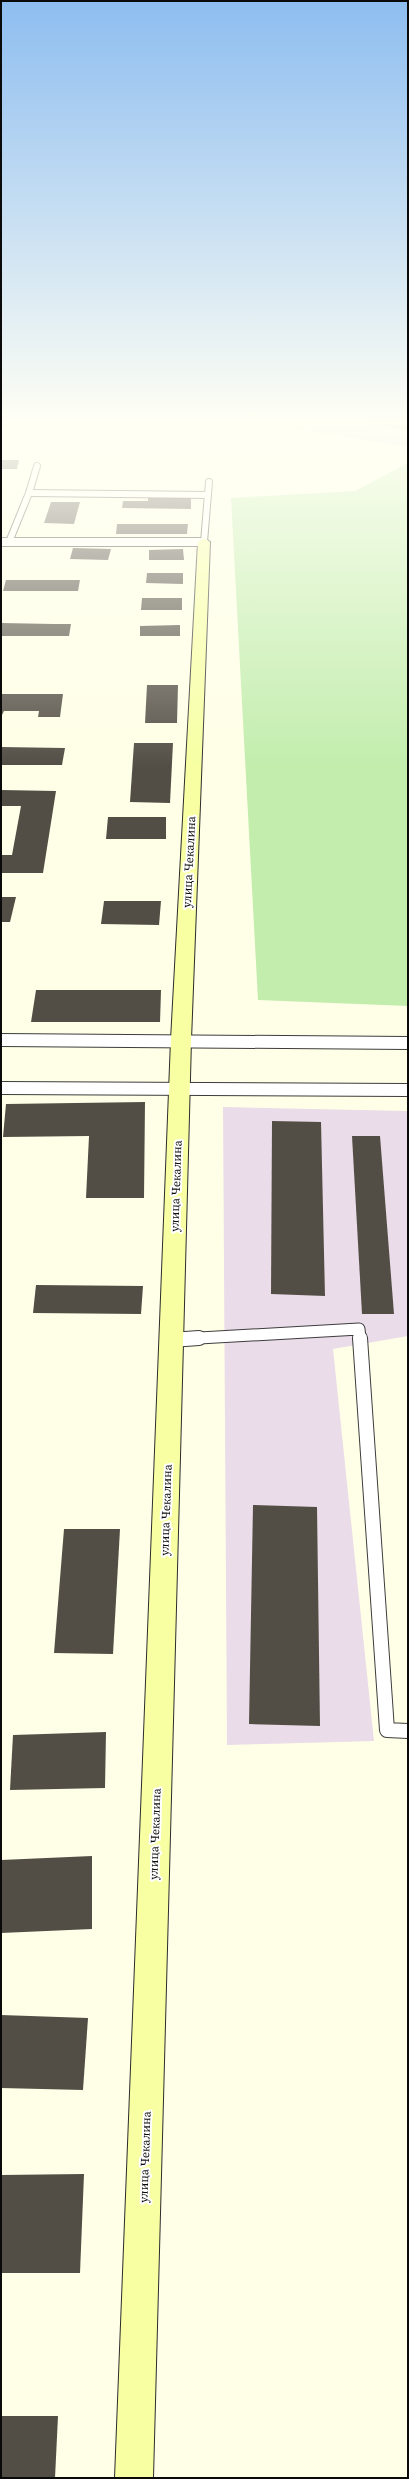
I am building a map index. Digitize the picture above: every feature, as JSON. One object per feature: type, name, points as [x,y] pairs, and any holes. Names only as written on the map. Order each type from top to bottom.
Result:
[{"type":"main road","name":"улица Чекалина","points":[[134,2478],[181,1040],[204,542]]},
{"type":"street","points":[[5,542],[204,542]]},
{"type":"street","points":[[1,1040],[181,1040],[408,1043]]},
{"type":"street","points":[[1,1088],[408,1090]]},
{"type":"lane","points":[[204,537],[204,542]]},
{"type":"lane","points":[[171,1340],[359,1329],[386,1730],[408,1731]]},
{"type":"shaded area","points":[[223,1107],[408,1111],[408,1336],[333,1349],[374,1741],[227,1745]]},
{"type":"green space","points":[[233,537],[408,537],[408,1006],[258,1000]]},
{"type":"building","points":[[73,548],[111,549],[108,560],[70,559]]},
{"type":"building","points":[[183,549],[184,560],[149,560],[149,550]]},
{"type":"building","points":[[147,573],[183,573],[183,584],[146,583]]},
{"type":"building","points":[[6,580],[80,580],[78,591],[3,591]]},
{"type":"building","points":[[142,598],[182,598],[182,610],[141,610]]},
{"type":"building","points":[[1,623],[71,624],[69,636],[1,636]]},
{"type":"building","points":[[180,625],[180,636],[140,636],[140,626]]},
{"type":"building","points":[[147,685],[178,685],[177,723],[145,723]]},
{"type":"building","points":[[1,694],[63,694],[60,717],[38,717],[39,711],[4,711],[1,717]]},
{"type":"building","points":[[134,743],[173,743],[170,803],[130,802]]},
{"type":"building","points":[[1,747],[65,748],[62,765],[1,765]]},
{"type":"building","points":[[1,790],[56,791],[43,873],[1,873],[1,855],[12,855],[21,806],[1,806]]},
{"type":"building","points":[[108,817],[166,817],[166,839],[106,839]]},
{"type":"building","points":[[1,897],[16,897],[10,922],[1,922]]},
{"type":"building","points":[[104,901],[161,901],[159,925],[101,924]]},
{"type":"building","points":[[36,990],[161,990],[160,1022],[31,1022]]},
{"type":"building","points":[[145,1102],[144,1198],[86,1198],[89,1136],[3,1137],[6,1104]]},
{"type":"building","points":[[272,1121],[321,1122],[325,1296],[271,1294]]},
{"type":"building","points":[[352,1136],[380,1136],[394,1314],[362,1314]]},
{"type":"building","points":[[36,1285],[143,1286],[141,1314],[33,1313]]},
{"type":"building","points":[[253,1505],[317,1507],[320,1726],[249,1724]]},
{"type":"building","points":[[64,1529],[120,1529],[113,1654],[54,1653]]},
{"type":"building","points":[[106,1732],[105,1788],[10,1790],[13,1735]]},
{"type":"building","points":[[92,1856],[92,1929],[1,1933],[1,1860]]},
{"type":"building","points":[[1,2015],[88,2018],[83,2090],[1,2088]]},
{"type":"building","points":[[84,2174],[80,2273],[1,2273],[1,2175]]},
{"type":"building","points":[[1,2416],[58,2416],[55,2478],[1,2478]]}]
